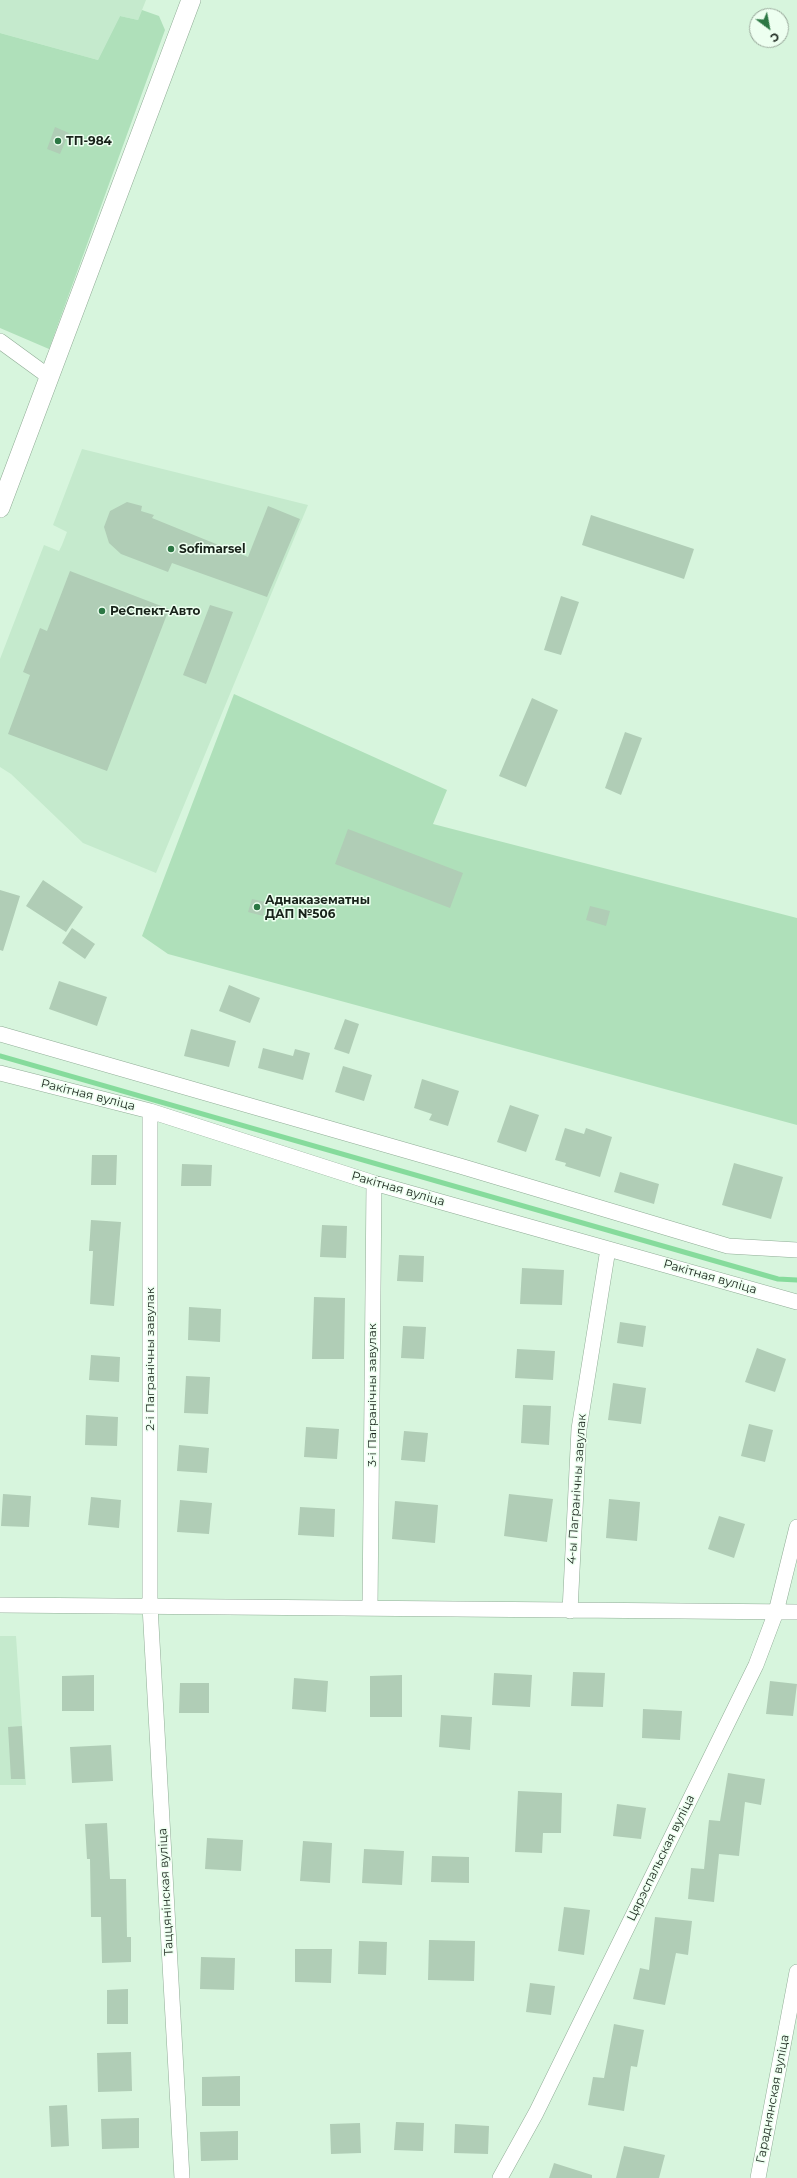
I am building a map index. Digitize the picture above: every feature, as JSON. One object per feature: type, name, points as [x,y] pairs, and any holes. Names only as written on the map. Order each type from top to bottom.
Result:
[{"type":"street","points":[[0,508],[48,376],[191,0]]},
{"type":"street","points":[[0,342],[48,376]]},
{"type":"street","points":[[0,1034],[460,1166],[728,1246],[797,1250]]},
{"type":"street","name":"Ракітная вуліца","points":[[0,1074],[150,1111],[374,1183],[797,1302]]},
{"type":"street","name":"2-і Пагранічны завулак","points":[[150,1111],[150,1606]]},
{"type":"street","name":"3-і Пагранічны завулак","points":[[370,1608],[374,1183]]},
{"type":"street","name":"4-ы Пагранічны завулак","points":[[570,1611],[579,1429],[608,1249]]},
{"type":"street","name":"Цярэспальская вуліца","points":[[500,2178],[536,2113],[756,1665],[776,1612],[797,1527]]},
{"type":"street","points":[[0,1605],[797,1612]]},
{"type":"street","name":"Таццянінская вуліца","points":[[150,1606],[182,2178]]},
{"type":"street","name":"Гараднянская вуліца","points":[[758,2178],[797,1972]]},
{"type":"shaded area","points":[[0,0],[146,0],[138,20],[120,16],[98,60],[0,33]]},
{"type":"shaded area","points":[[142,10],[159,16],[165,30],[49,349],[0,328],[0,33],[98,60],[120,16],[138,20]]},
{"type":"shaded area","points":[[82,449],[308,505],[156,873],[83,843],[11,774],[0,767],[0,659],[44,545],[59,551],[62,545],[67,532],[53,525]]},
{"type":"shaded area","points":[[234,694],[447,790],[433,824],[797,918],[797,1125],[168,954],[142,936]]},
{"type":"shaded area","points":[[0,1636],[16,1636],[26,1785],[0,1785]]},
{"type":"building","name":"ТП-984","points":[[55,127],[69,133],[60,154],[47,149]]},
{"type":"building","name":"Sofimarsel","points":[[127,502],[142,506],[141,511],[154,515],[152,518],[248,557],[268,506],[300,519],[267,597],[172,563],[168,572],[121,554],[109,543],[104,527],[110,511]]},
{"type":"building","points":[[591,515],[694,549],[684,579],[582,545]]},
{"type":"building","points":[[70,571],[169,609],[107,771],[8,734],[30,675],[23,672],[40,628],[47,631]]},
{"type":"building","points":[[561,596],[579,602],[561,655],[544,650]]},
{"type":"building","points":[[210,605],[233,612],[206,684],[183,675]]},
{"type":"building","points":[[532,698],[558,710],[526,787],[499,776]]},
{"type":"building","points":[[625,732],[642,738],[621,795],[605,788]]},
{"type":"building","points":[[348,829],[463,873],[450,908],[335,864]]},
{"type":"building","points":[[43,880],[83,907],[66,932],[26,906]]},
{"type":"building","points":[[0,890],[20,896],[3,951],[0,950]]},
{"type":"building","name":"Аднаказематны ДАП №506","points":[[252,899],[266,902],[263,916],[248,912]]},
{"type":"building","points":[[590,906],[610,911],[606,926],[586,920]]},
{"type":"building","points":[[72,928],[95,944],[85,959],[62,943]]},
{"type":"building","points":[[59,981],[107,997],[97,1026],[49,1009]]},
{"type":"building","points":[[229,985],[260,998],[250,1023],[219,1011]]},
{"type":"building","points":[[345,1019],[359,1024],[349,1054],[334,1049]]},
{"type":"building","points":[[191,1029],[236,1041],[229,1067],[184,1056]]},
{"type":"building","points":[[263,1048],[293,1056],[295,1049],[310,1053],[303,1080],[258,1068]]},
{"type":"building","points":[[343,1066],[372,1075],[364,1101],[335,1092]]},
{"type":"building","points":[[422,1079],[459,1091],[448,1126],[429,1120],[432,1114],[414,1108]]},
{"type":"building","points":[[510,1105],[539,1115],[526,1152],[497,1142]]},
{"type":"building","points":[[565,1128],[584,1134],[586,1128],[612,1137],[600,1177],[565,1166],[566,1163],[555,1160]]},
{"type":"building","points":[[92,1155],[117,1155],[116,1185],[91,1185]]},
{"type":"building","points":[[734,1163],[783,1177],[771,1219],[722,1205]]},
{"type":"building","points":[[182,1164],[212,1165],[211,1186],[181,1186]]},
{"type":"building","points":[[620,1172],[659,1184],[654,1204],[614,1192]]},
{"type":"building","points":[[91,1220],[121,1222],[114,1306],[90,1304],[93,1251],[89,1251]]},
{"type":"building","points":[[322,1225],[347,1226],[346,1258],[320,1257]]},
{"type":"building","points":[[399,1255],[424,1256],[423,1282],[397,1281]]},
{"type":"building","points":[[522,1268],[564,1270],[562,1305],[520,1304]]},
{"type":"building","points":[[314,1297],[345,1298],[344,1359],[312,1359]]},
{"type":"building","points":[[189,1307],[221,1309],[220,1342],[188,1340]]},
{"type":"building","points":[[620,1322],[646,1326],[643,1347],[617,1343]]},
{"type":"building","points":[[403,1326],[426,1327],[424,1359],[401,1358]]},
{"type":"building","points":[[757,1348],[786,1359],[775,1392],[745,1382]]},
{"type":"building","points":[[517,1349],[555,1351],[553,1380],[515,1378]]},
{"type":"building","points":[[91,1355],[120,1357],[119,1382],[89,1380]]},
{"type":"building","points":[[186,1376],[210,1377],[208,1414],[184,1413]]},
{"type":"building","points":[[613,1383],[646,1388],[641,1424],[608,1420]]},
{"type":"building","points":[[523,1405],[551,1406],[549,1445],[521,1443]]},
{"type":"building","points":[[86,1415],[118,1417],[117,1446],[85,1445]]},
{"type":"building","points":[[749,1424],[773,1430],[765,1462],[741,1456]]},
{"type":"building","points":[[306,1427],[339,1429],[337,1459],[304,1457]]},
{"type":"building","points":[[404,1431],[428,1433],[425,1462],[401,1460]]},
{"type":"building","points":[[179,1445],[209,1448],[207,1473],[177,1471]]},
{"type":"building","points":[[3,1494],[31,1496],[29,1527],[1,1526]]},
{"type":"building","points":[[509,1494],[553,1499],[547,1542],[504,1536]]},
{"type":"building","points":[[91,1497],[121,1500],[119,1528],[88,1525]]},
{"type":"building","points":[[609,1499],[640,1502],[637,1541],[606,1538]]},
{"type":"building","points":[[180,1500],[212,1503],[209,1534],[177,1532]]},
{"type":"building","points":[[395,1501],[438,1505],[435,1543],[392,1539]]},
{"type":"building","points":[[300,1507],[335,1509],[334,1537],[298,1535]]},
{"type":"building","points":[[719,1516],[745,1524],[734,1558],[708,1549]]},
{"type":"building","points":[[573,1672],[605,1673],[603,1707],[571,1706]]},
{"type":"building","points":[[494,1673],[532,1675],[530,1707],[492,1705]]},
{"type":"building","points":[[94,1675],[94,1711],[62,1711],[62,1676]]},
{"type":"building","points":[[402,1675],[402,1717],[370,1717],[370,1676]]},
{"type":"building","points":[[294,1678],[328,1681],[326,1712],[292,1709]]},
{"type":"building","points":[[770,1681],[797,1684],[793,1716],[766,1714]]},
{"type":"building","points":[[180,1683],[209,1683],[209,1713],[179,1713]]},
{"type":"building","points":[[643,1709],[682,1711],[680,1740],[642,1738]]},
{"type":"building","points":[[441,1715],[472,1717],[470,1750],[439,1747]]},
{"type":"building","points":[[22,1726],[25,1779],[11,1779],[8,1727]]},
{"type":"building","points":[[111,1745],[113,1781],[72,1783],[70,1747]]},
{"type":"building","points":[[728,1773],[765,1779],[761,1805],[745,1802],[739,1856],[719,1854],[714,1902],[688,1899],[691,1868],[704,1869],[709,1820],[720,1821]]},
{"type":"building","points":[[518,1791],[562,1793],[561,1833],[543,1833],[542,1853],[515,1852]]},
{"type":"building","points":[[617,1804],[646,1808],[641,1839],[613,1836]]},
{"type":"building","points":[[107,1823],[110,1879],[126,1879],[127,1937],[131,1937],[131,1962],[102,1963],[101,1917],[91,1917],[90,1859],[87,1859],[85,1824]]},
{"type":"building","points":[[207,1838],[243,1840],[241,1871],[205,1869]]},
{"type":"building","points":[[303,1841],[332,1843],[330,1883],[300,1881]]},
{"type":"building","points":[[364,1849],[404,1851],[402,1885],[362,1883]]},
{"type":"building","points":[[432,1856],[469,1857],[469,1883],[431,1882]]},
{"type":"building","points":[[564,1907],[590,1910],[584,1955],[558,1951]]},
{"type":"building","points":[[655,1917],[692,1921],[688,1955],[676,1953],[665,2005],[633,1999],[640,1968],[649,1970]]},
{"type":"building","points":[[429,1940],[475,1941],[474,1981],[428,1980]]},
{"type":"building","points":[[359,1941],[387,1942],[386,1975],[358,1974]]},
{"type":"building","points":[[295,1949],[332,1949],[331,1983],[295,1982]]},
{"type":"building","points":[[201,1957],[235,1958],[234,1990],[200,1989]]},
{"type":"building","points":[[530,1983],[555,1986],[551,2015],[526,2012]]},
{"type":"building","points":[[128,1989],[128,2024],[107,2024],[107,1990]]},
{"type":"building","points":[[614,2024],[644,2030],[637,2067],[631,2066],[624,2111],[588,2105],[593,2077],[604,2078]]},
{"type":"building","points":[[131,2052],[132,2091],[98,2092],[97,2053]]},
{"type":"building","points":[[240,2076],[240,2106],[202,2106],[202,2077]]},
{"type":"building","points":[[67,2105],[69,2146],[51,2147],[49,2106]]},
{"type":"building","points":[[139,2118],[139,2148],[102,2149],[101,2119]]},
{"type":"building","points":[[396,2122],[424,2123],[423,2151],[394,2150]]},
{"type":"building","points":[[360,2123],[361,2153],[331,2154],[330,2124]]},
{"type":"building","points":[[455,2124],[489,2126],[488,2154],[454,2153]]},
{"type":"building","points":[[238,2131],[238,2160],[201,2161],[200,2132]]},
{"type":"building","points":[[624,2146],[665,2155],[659,2178],[616,2178]]},
{"type":"building","points":[[554,2163],[592,2175],[592,2178],[549,2178]]},
{"type":"waterway","points":[[0,1056],[778,1279],[797,1280]]},
{"type":"place","name":"ТП-984","points":[[58,141]]},
{"type":"place","name":"Sofimarsel","points":[[171,549]]},
{"type":"place","name":"РеСпект-Авто","points":[[102,611]]},
{"type":"place","name":"Аднаказематны ДАП №506","points":[[257,907]]}]
